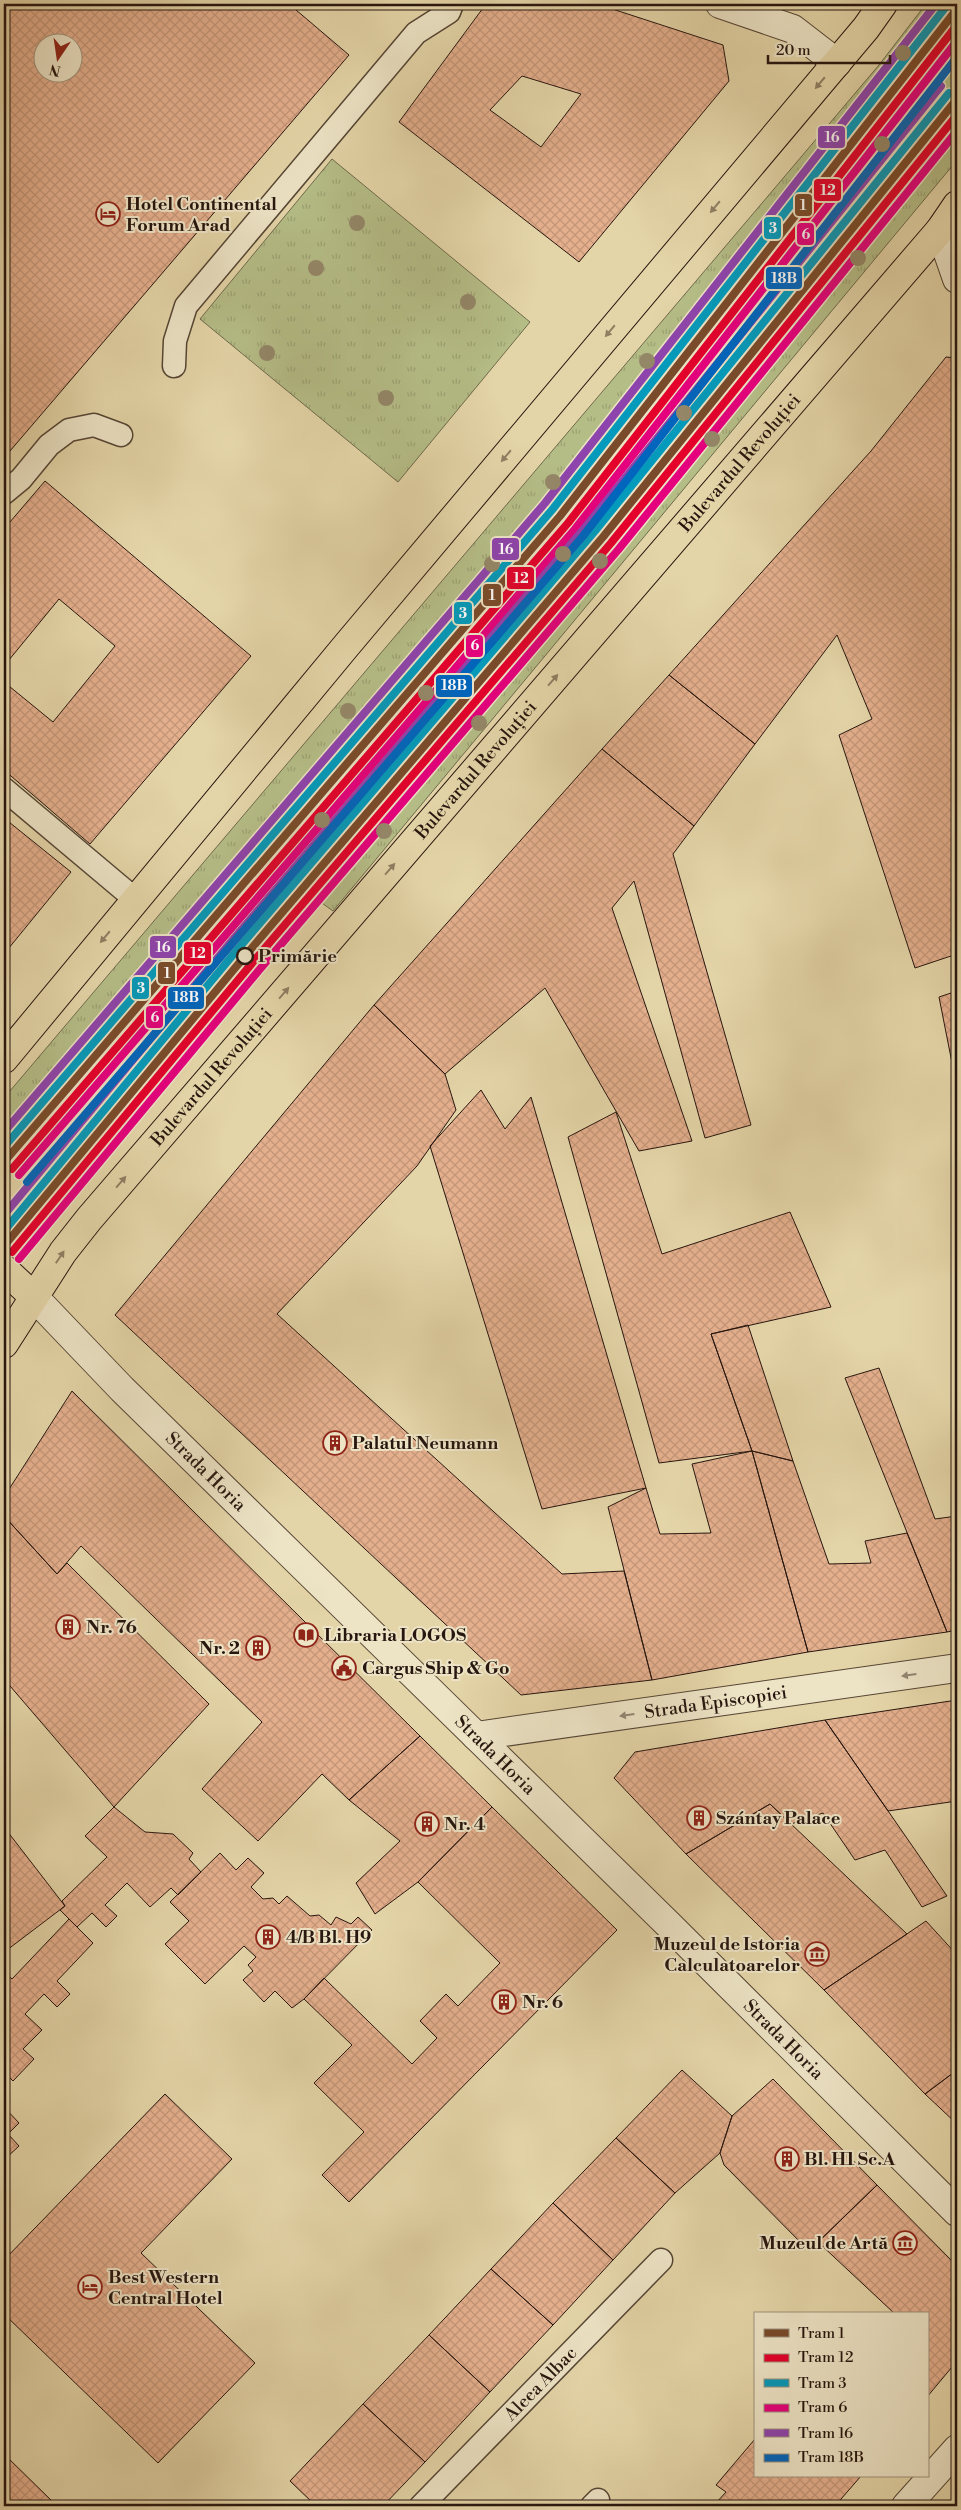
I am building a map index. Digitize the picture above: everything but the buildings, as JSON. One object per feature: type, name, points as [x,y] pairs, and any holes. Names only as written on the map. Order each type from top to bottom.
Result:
[{"type":"main road","points":[[4,1059],[837,63],[883,4]]},
{"type":"main road","name":"Bulevardul Revoluției","points":[[4,1344],[63,1252],[89,1219],[940,230],[957,205]]},
{"type":"main road","points":[[4,1269],[34,1296]]},
{"type":"street","points":[[720,4],[793,29],[837,63]]},
{"type":"street","points":[[940,230],[957,279]]},
{"type":"street","name":"Strada Horia","points":[[34,1296],[122,1389],[957,2212]]},
{"type":"street","name":"Strada Episcopiei","points":[[476,1736],[957,1668]]},
{"type":"street","points":[[906,2506],[957,2449]]},
{"type":"lane","points":[[174,366],[175,341],[186,306],[416,33],[449,12],[452,4]]},
{"type":"lane","points":[[4,493],[21,479],[49,445],[69,430],[94,425],[121,435]]},
{"type":"lane","points":[[4,789],[136,900]]},
{"type":"lane","name":"Aleea Albac","points":[[421,2506],[661,2260]]},
{"type":"green space","points":[[926,4],[957,4],[957,159],[953,165],[333,911],[294,883],[94,1116],[73,1102],[23,1157],[4,1138],[4,1098],[879,65]]},
{"type":"green space","points":[[332,159],[530,322],[398,482],[200,319]]},
{"type":"tram line","name":"16","points":[[4,1132],[545,503],[936,4]]},
{"type":"tram line","name":"3","points":[[4,1147],[552,510],[948,4]]},
{"type":"tram line","name":"1","points":[[4,1162],[560,516],[957,9]]},
{"type":"tram line","name":"12","points":[[12,1169],[568,523],[957,25]]},
{"type":"tram line","name":"6","points":[[19,1175],[575,529],[957,41]]},
{"type":"tram line","name":"18B","points":[[27,1182],[583,536],[957,57]]},
{"type":"tram line","name":"16","points":[[4,1215],[230,943],[588,524],[941,86]]},
{"type":"tram line","name":"3","points":[[4,1231],[237,950],[595,531],[949,93]]},
{"type":"tram line","name":"1","points":[[4,1246],[245,956],[603,537],[957,99]]},
{"type":"tram line","name":"12","points":[[12,1252],[253,962],[611,543],[957,115]]},
{"type":"tram line","name":"6","points":[[19,1259],[260,969],[618,550],[957,131]]},
{"type":"place","name":"Hotel Continental Forum Arad","points":[[108,214]]},
{"type":"place","name":"Primărie","points":[[245,956]]},
{"type":"place","name":"Palatul Neumann","points":[[335,1443]]},
{"type":"place","name":"Nr. 76","points":[[68,1627]]},
{"type":"place","name":"Libraria LOGOS","points":[[306,1635]]},
{"type":"place","name":"Nr. 2","points":[[258,1648]]},
{"type":"place","name":"Cargus Ship & Go","points":[[344,1668]]},
{"type":"place","name":"Szántay Palace","points":[[699,1818]]},
{"type":"place","name":"Nr. 4","points":[[427,1824]]},
{"type":"place","name":"4/B Bl. H9","points":[[268,1937]]},
{"type":"place","name":"Muzeul de Istoria Calculatoarelor","points":[[817,1954]]},
{"type":"place","name":"Nr. 6","points":[[504,2002]]},
{"type":"place","name":"Bl. H1 Sc.A","points":[[787,2159]]},
{"type":"place","name":"Muzeul de Artă","points":[[905,2243]]},
{"type":"place","name":"Best Western Central Hotel","points":[[90,2287]]}]
